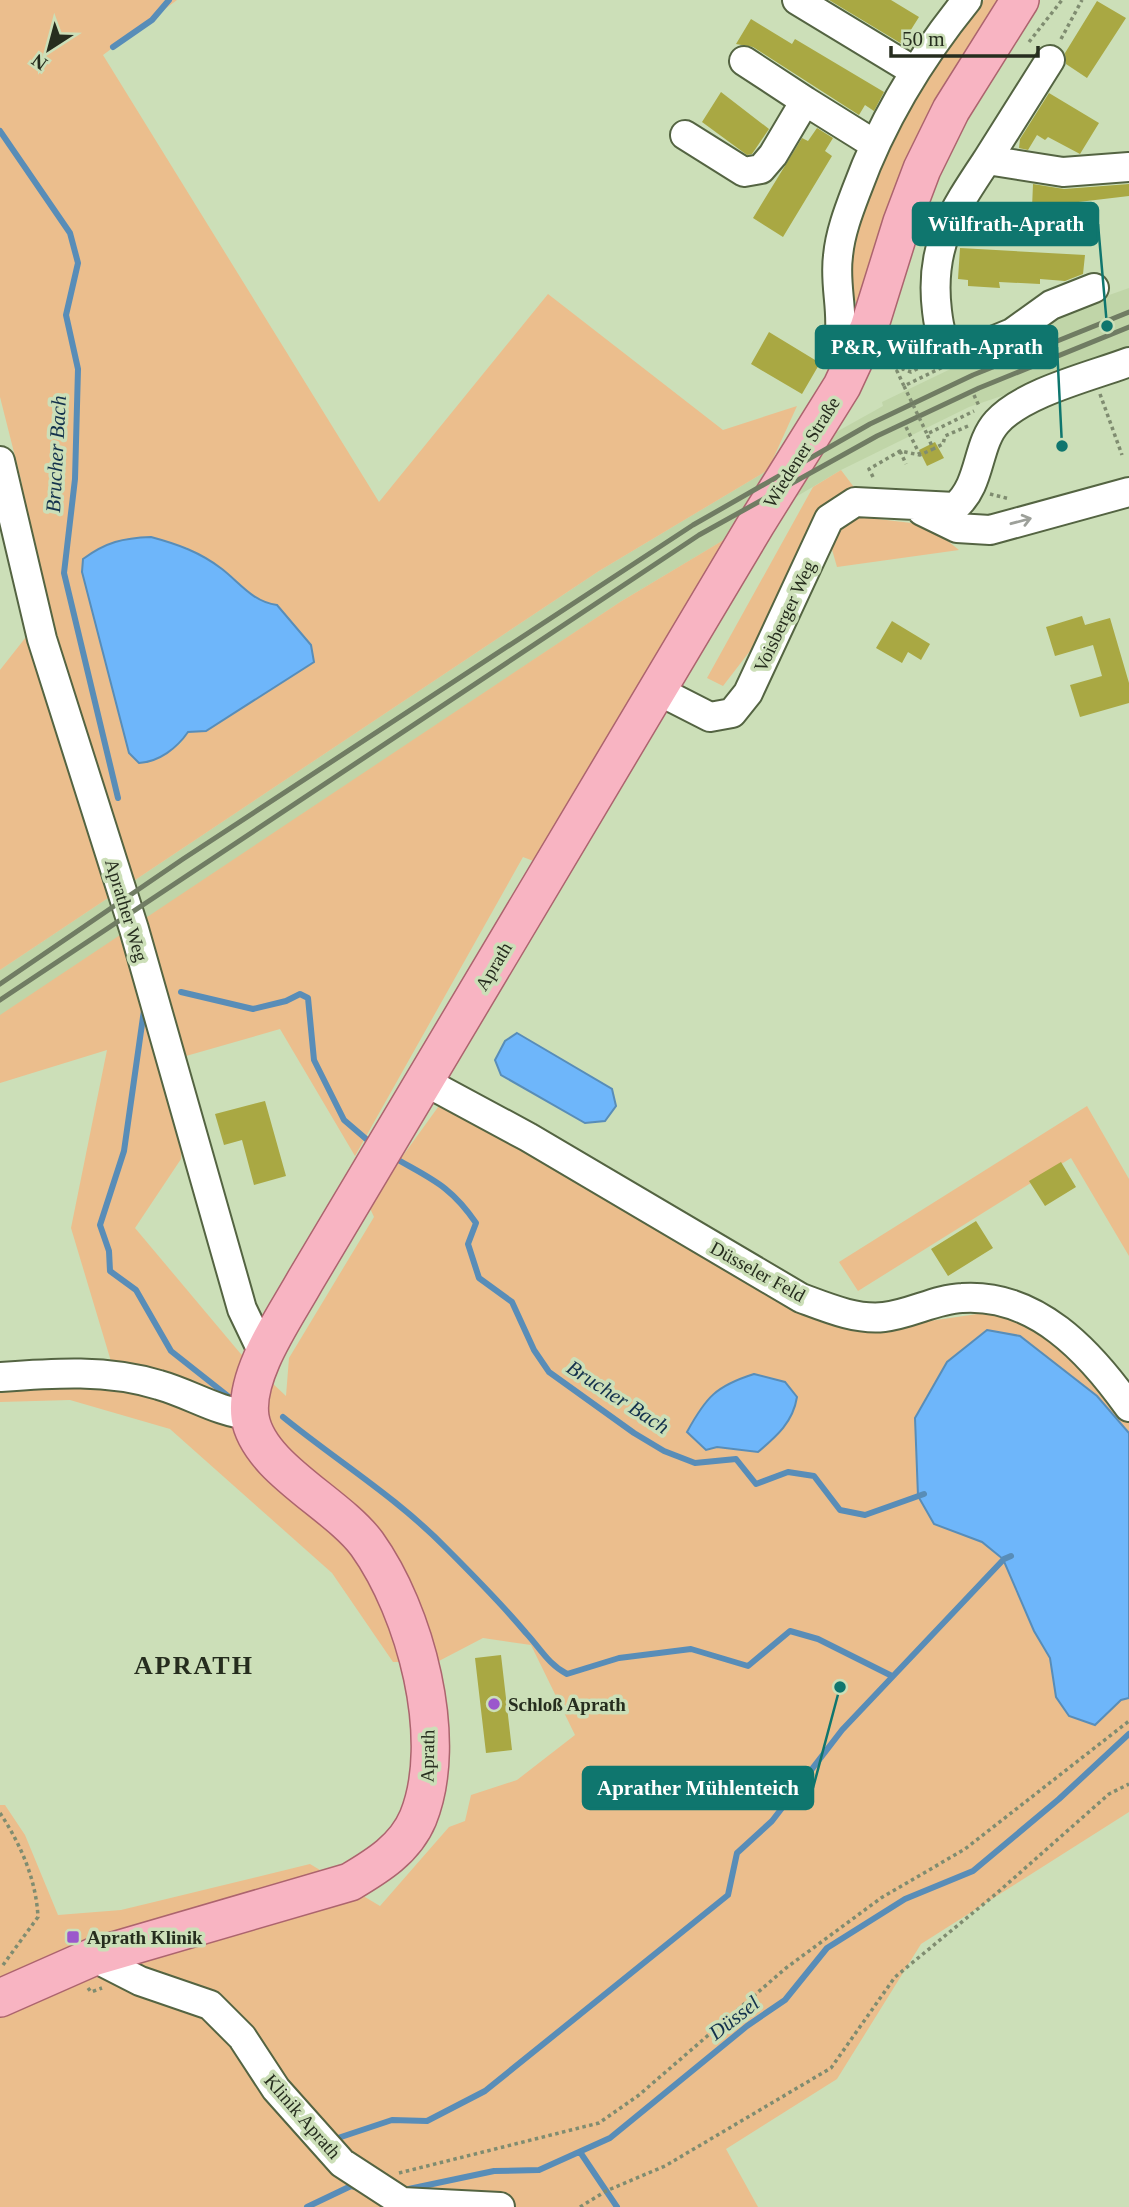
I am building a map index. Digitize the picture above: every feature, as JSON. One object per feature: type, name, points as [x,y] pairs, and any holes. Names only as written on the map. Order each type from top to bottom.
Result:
[{"type":"main road","name":"Wiedener Straße","points":[[756,524],[824,418],[856,359],[922,169],[951,110],[1020,0]]},
{"type":"main road","name":"Aprath","points":[[0,1998],[93,1957],[350,1882],[382,1863],[401,1844],[417,1820],[429,1781],[429,1733],[422,1675],[406,1618],[387,1576],[366,1543],[341,1515],[278,1463],[263,1446],[250,1415],[251,1392],[264,1355],[756,524]]},
{"type":"street","points":[[797,0],[914,71]]},
{"type":"street","points":[[839,341],[843,317],[836,281],[838,253],[848,213],[873,144],[914,71],[961,2]]},
{"type":"street","points":[[1050,60],[952,212],[936,258],[934,289],[939,328],[943,339],[958,352],[966,352],[1012,333],[1051,305],[1094,288]]},
{"type":"street","points":[[744,61],[764,77],[873,144]]},
{"type":"street","points":[[685,135],[744,172],[761,169],[773,155],[805,101]]},
{"type":"street","points":[[987,160],[1063,172],[1129,167]]},
{"type":"street","points":[[990,530],[969,494],[996,422],[1023,403],[1129,362]]},
{"type":"street","name":"Aprather Weg","points":[[0,461],[43,639],[134,929],[242,1309],[264,1355]]},
{"type":"street","name":"Voisberger Weg","points":[[910,505],[957,528],[990,530],[1129,492]]},
{"type":"street","name":"Voisberger Weg","points":[[657,690],[710,717],[733,713],[748,693],[829,519],[855,502],[947,509],[955,507],[969,494]]},
{"type":"street","name":"Düsseler Feld","points":[[424,1081],[528,1137],[802,1298],[847,1314],[884,1317],[962,1298],[1000,1301],[1035,1312],[1078,1346],[1107,1376],[1129,1407]]},
{"type":"street","points":[[0,1377],[89,1373],[120,1375],[162,1385],[226,1413],[250,1415]]},
{"type":"street","name":"Klinik Aprath","points":[[93,1957],[139,1981],[210,2005],[242,2037],[276,2090],[342,2163],[391,2194],[500,2207]]},
{"type":"path","points":[[1050,60],[1082,0]]},
{"type":"path","points":[[933,449],[929,433],[897,372],[903,369],[911,372],[943,356],[955,361]]},
{"type":"path","points":[[906,385],[949,364]]},
{"type":"path","points":[[1093,376],[1122,455]]},
{"type":"path","points":[[929,433],[972,412]]},
{"type":"path","points":[[873,477],[869,469],[900,451],[920,456],[943,443],[946,436],[970,424]]},
{"type":"path","points":[[906,427],[920,456]]},
{"type":"path","points":[[900,451],[906,464]]},
{"type":"path","points":[[391,2194],[404,2169],[598,2123],[639,2095],[786,1968],[881,1898],[965,1849],[1129,1721]]},
{"type":"path","points":[[580,2207],[606,2191],[665,2166],[831,2068],[895,1977],[997,1893],[1109,1794],[1129,1784]]},
{"type":"path","points":[[0,1813],[15,1836],[27,1864],[37,1895],[38,1917],[0,1971]]},
{"type":"shaded area","points":[[0,0],[177,0],[103,55],[379,502],[548,294],[723,430],[797,406],[768,470],[599,571],[0,970],[0,670],[26,637],[0,459],[22,484],[0,397]],"holes":[[[186,547],[221,568],[262,603],[180,744],[159,757],[139,763],[129,753]]]},
{"type":"shaded area","points":[[984,0],[1000,0],[969,45],[907,163],[859,308],[845,280],[867,204],[898,132],[917,98]]},
{"type":"shaded area","points":[[1129,288],[1129,353],[969,407],[841,470],[620,602],[0,1017],[0,970],[599,571],[768,470],[883,406],[882,402],[990,350],[985,339]]},
{"type":"shaded area","points":[[841,470],[878,519],[928,525],[959,550],[837,567],[831,546],[723,686],[707,678],[813,487]]},
{"type":"shaded area","points":[[727,538],[536,862],[523,857],[355,1156],[280,1029],[186,1056],[181,1159],[135,1228],[240,1353],[286,1396],[289,1358],[374,1217],[368,1204],[441,1103],[852,1322],[902,1325],[998,1311],[1036,1317],[1129,1406],[1129,1812],[921,1944],[837,2079],[726,2149],[758,2207],[0,2207],[0,1805],[5,1805],[25,1835],[58,1915],[121,1910],[310,1864],[380,1906],[449,1827],[465,1821],[471,1795],[517,1780],[575,1735],[531,1645],[483,1638],[437,1662],[393,1662],[332,1573],[170,1429],[70,1400],[0,1402],[0,1392],[113,1368],[71,1228],[107,1050],[0,1083],[0,1015],[620,602]]},
{"type":"shaded area","points":[[1087,1106],[1129,1179],[1129,1256],[1071,1158],[858,1291],[839,1262]]},
{"type":"water","points":[[151,537],[197,553],[222,569],[254,596],[277,605],[311,645],[314,662],[206,731],[188,732],[167,753],[154,760],[139,763],[129,753],[82,572],[83,559],[99,549],[123,540]]},
{"type":"water","points":[[517,1033],[612,1089],[616,1106],[605,1121],[585,1123],[501,1075],[495,1060],[505,1041]]},
{"type":"water","points":[[987,1330],[1020,1336],[1097,1396],[1129,1433],[1129,1698],[1121,1700],[1095,1725],[1069,1716],[1056,1697],[1050,1658],[1034,1631],[1003,1559],[982,1542],[934,1524],[918,1496],[915,1418],[947,1362]]},
{"type":"water","points":[[754,1374],[785,1382],[797,1397],[788,1421],[758,1452],[717,1447],[706,1450],[687,1432],[700,1410],[721,1388]]},
{"type":"building","points":[[829,0],[891,0],[919,17],[902,44]]},
{"type":"building","points":[[1097,1],[1126,18],[1087,78],[1066,64],[1065,53]]},
{"type":"building","points":[[751,19],[792,44],[795,39],[884,92],[874,111],[865,105],[859,115],[753,47],[736,44]]},
{"type":"building","points":[[721,92],[769,129],[752,154],[747,155],[702,122]]},
{"type":"building","points":[[1049,93],[1099,123],[1080,154],[1048,137],[1045,140],[1037,135],[1028,150],[1019,148],[1020,139]]},
{"type":"building","points":[[817,128],[833,138],[825,151],[832,156],[783,237],[753,218],[802,138],[808,141]]},
{"type":"building","points":[[1033,184],[1064,189],[1129,184],[1129,196],[1070,203],[1070,209],[1032,208]]},
{"type":"building","points":[[960,248],[1085,255],[1083,274],[1065,281],[1040,279],[1040,284],[999,282],[1000,288],[968,286],[968,280],[958,279]]},
{"type":"building","points":[[769,332],[820,363],[802,394],[751,364]]},
{"type":"building","points":[[935,442],[944,458],[927,466],[919,450]]},
{"type":"building","points":[[1082,616],[1085,625],[1110,618],[1129,683],[1129,703],[1080,717],[1070,685],[1102,676],[1093,645],[1055,656],[1046,627]]},
{"type":"building","points":[[892,621],[930,644],[921,660],[908,652],[902,663],[876,648]]},
{"type":"building","points":[[265,1101],[286,1176],[254,1185],[242,1140],[224,1145],[215,1114]]},
{"type":"building","points":[[1061,1162],[1076,1187],[1045,1206],[1029,1181]]},
{"type":"building","points":[[976,1221],[993,1248],[948,1276],[931,1249]]},
{"type":"building","name":"Schloß Aprath","points":[[501,1655],[512,1750],[486,1753],[475,1658]]},
{"type":"waterway","points":[[113,47],[152,20],[169,0]]},
{"type":"waterway","name":"Brucher Bach","points":[[0,131],[70,233],[78,263],[66,315],[78,369],[75,479],[64,573],[118,798]]},
{"type":"waterway","name":"Brucher Bach","points":[[181,992],[253,1009],[286,1001],[300,994],[308,998],[314,1060],[344,1120],[372,1144]]},
{"type":"waterway","points":[[144,1010],[124,1151],[100,1225],[109,1251],[110,1271],[136,1290],[171,1351],[233,1400]]},
{"type":"waterway","name":"Brucher Bach","points":[[393,1157],[448,1191],[467,1210],[476,1223],[468,1244],[479,1278],[512,1302],[534,1350],[549,1372],[634,1433],[664,1451],[695,1463],[736,1459],[756,1484],[788,1472],[814,1476],[840,1510],[865,1515],[924,1494]]},
{"type":"waterway","points":[[283,1417],[386,1495],[426,1529],[497,1600],[549,1661],[567,1674],[619,1658],[691,1649],[748,1666],[790,1631],[818,1639],[892,1676]]},
{"type":"waterway","points":[[335,2139],[392,2120],[427,2121],[485,2091],[728,1895],[737,1853],[772,1821],[842,1730],[1004,1559],[1011,1556]]},
{"type":"waterway","name":"Düssel","points":[[404,2190],[494,2171],[539,2170],[610,2138],[747,2026],[785,2000],[827,1948],[905,1899],[973,1871],[1059,1799],[1129,1734]]},
{"type":"waterway","points":[[580,2152],[617,2207]]},
{"type":"waterway","name":"Düssel","points":[[307,2207],[351,2186],[359,2188]]},
{"type":"railway","points":[[0,984],[183,859],[693,525],[870,424],[973,375],[1129,312]]},
{"type":"railway","points":[[0,1000],[699,535],[877,436],[979,388],[1129,327]]},
{"type":"place","name":"Wülfrath-Aprath","points":[[1107,326]]},
{"type":"place","name":"P&R, Wülfrath-Aprath","points":[[1062,446]]},
{"type":"place","name":"Aprather Mühlenteich","points":[[840,1687]]},
{"type":"place","name":"Schloß Aprath","points":[[494,1704]]},
{"type":"place","name":"Aprath Klinik","points":[[73,1937]]},
{"type":"district","name":"APRATH","points":[[194,1665]]}]
